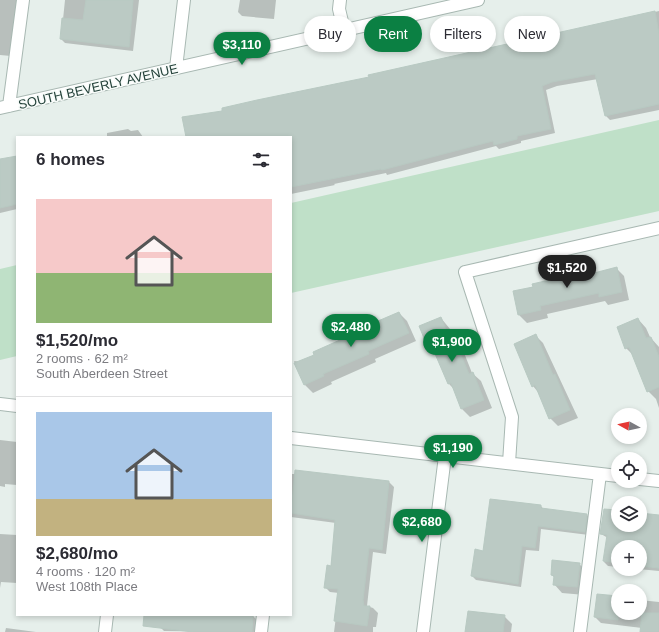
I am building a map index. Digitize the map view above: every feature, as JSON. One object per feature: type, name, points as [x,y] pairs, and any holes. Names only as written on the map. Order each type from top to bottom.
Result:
[{"type":"street","points":[[5,107],[23,0]]},
{"type":"street","points":[[176,68],[184,0]]},
{"type":"street","points":[[340,0],[338,8],[340,16]]},
{"type":"street","name":"SOUTH BEVERLY AVENUE","points":[[356,27],[478,0]]},
{"type":"street","name":"SOUTH BEVERLY AVENUE","points":[[5,107],[304,39]]},
{"type":"street","points":[[509,464],[512,417],[465,272],[659,228]]},
{"type":"street","points":[[0,404],[16,406]]},
{"type":"street","points":[[292,438],[611,475]]},
{"type":"street","points":[[423,632],[445,456]]},
{"type":"street","points":[[580,632],[600,474]]},
{"type":"street","points":[[647,480],[659,481]]},
{"type":"street","points":[[105,632],[107,616]]},
{"type":"street","points":[[261,632],[263,616]]},
{"type":"green space","points":[[659,120],[659,211],[292,293],[292,203]]},
{"type":"green space","points":[[16,265],[16,356],[0,360],[0,269]]},
{"type":"building","points":[[86,0],[133,0],[129,47],[60,39],[62,18],[83,20]]},
{"type":"building","points":[[655,11],[659,34],[659,104],[605,116],[595,74],[552,82],[542,86],[551,129],[517,136],[517,139],[494,145],[493,141],[382,170],[292,187],[292,136],[186,136],[182,117],[222,111],[222,108],[369,77],[368,75],[471,52],[496,52],[496,46],[504,45],[504,52],[560,52],[560,32]]},
{"type":"building","points":[[16,156],[16,204],[0,208],[0,159]]},
{"type":"building","points":[[617,267],[622,292],[599,297],[599,293],[540,306],[541,310],[518,315],[513,291],[533,287],[532,284],[593,270],[594,273]]},
{"type":"building","points":[[399,312],[409,333],[368,351],[369,354],[323,374],[324,376],[304,385],[294,363],[314,355],[313,352],[358,332],[357,330]]},
{"type":"building","points":[[441,317],[447,332],[451,331],[469,374],[473,372],[484,400],[461,409],[451,383],[448,384],[430,342],[426,343],[419,326]]},
{"type":"building","points":[[638,318],[646,338],[651,337],[659,357],[659,387],[647,392],[629,347],[625,349],[617,327]]},
{"type":"building","points":[[536,334],[553,375],[555,374],[570,410],[549,419],[535,385],[532,387],[514,344]]},
{"type":"building","points":[[295,470],[389,481],[382,550],[369,548],[363,600],[364,606],[370,606],[367,626],[334,621],[338,589],[324,588],[327,565],[331,566],[335,520],[292,513]]},
{"type":"building","points":[[490,499],[541,505],[541,508],[587,514],[585,532],[538,526],[535,548],[522,546],[518,584],[471,576],[475,549],[483,551]]},
{"type":"building","points":[[604,509],[611,510],[611,532],[647,532],[647,514],[659,515],[659,568],[647,567],[647,540],[611,540],[611,562],[603,561],[607,535],[600,534]]},
{"type":"building","points":[[552,560],[580,563],[577,587],[553,585],[554,576],[551,575]]},
{"type":"building","points":[[597,594],[611,595],[611,619],[594,617]]},
{"type":"building","points":[[468,611],[505,615],[503,632],[465,632]]},
{"type":"building","points":[[647,613],[659,613],[659,632],[640,632],[641,620],[647,620]]},
{"type":"building","points":[[144,616],[253,616],[252,632],[193,632],[143,626]]}]
